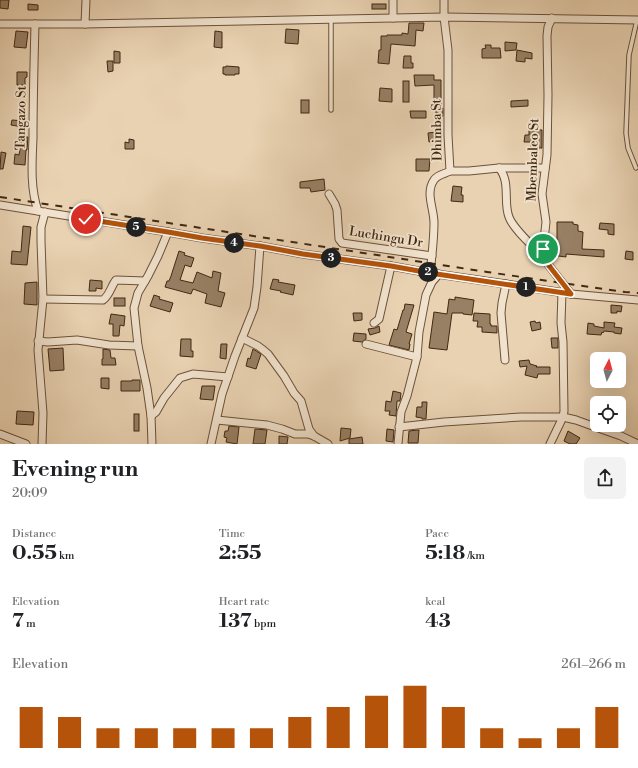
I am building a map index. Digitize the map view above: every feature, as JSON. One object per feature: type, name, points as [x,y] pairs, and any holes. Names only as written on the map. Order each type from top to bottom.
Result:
[{"type":"street","points":[[86,0],[86,24]]},
{"type":"street","points":[[393,0],[393,18]]},
{"type":"street","name":"Dhimba St","points":[[430,273],[434,222],[430,202],[430,189],[437,177],[450,171],[448,135],[448,50],[444,17],[444,0]]},
{"type":"street","points":[[0,24],[86,24],[444,17],[638,20]]},
{"type":"street","name":"Mbembaleo St","points":[[544,258],[543,242],[546,222],[542,194],[547,155],[547,36],[548,27],[552,18]]},
{"type":"street","name":"Tangazo St","points":[[35,24],[32,170],[35,203],[41,212]]},
{"type":"street","points":[[450,171],[469,172],[499,168],[545,168]]},
{"type":"street","points":[[499,168],[503,173],[505,183],[507,213],[509,219],[519,232],[544,258],[571,294]]},
{"type":"street","name":"Luchingu Dr","points":[[329,194],[337,210],[339,239],[342,243],[432,256]]},
{"type":"street","points":[[0,205],[303,254],[571,294],[638,300]]},
{"type":"street","points":[[41,212],[40,241],[43,299],[38,341],[43,413],[42,444]]},
{"type":"street","points":[[152,444],[151,416],[138,346],[134,308],[138,293],[158,256],[168,232]]},
{"type":"street","points":[[211,444],[222,394],[254,308],[260,246]]},
{"type":"street","points":[[374,323],[379,319],[391,266]]},
{"type":"street","points":[[398,444],[402,412],[417,356],[419,332],[426,295],[432,282],[439,274]]},
{"type":"street","points":[[43,299],[103,300],[111,290],[116,280],[145,282]]},
{"type":"street","points":[[505,360],[501,313],[506,284]]},
{"type":"street","points":[[550,444],[563,417],[564,411],[563,342],[561,323],[562,292]]},
{"type":"street","points":[[242,338],[258,346],[268,354],[300,401],[309,429],[314,436]]},
{"type":"street","points":[[38,341],[48,342],[77,340],[109,345],[138,346]]},
{"type":"street","points":[[366,344],[417,356]]},
{"type":"street","points":[[151,416],[156,412],[164,398],[180,378],[193,374],[228,377]]},
{"type":"street","points":[[399,427],[444,422],[521,417],[563,417],[601,428],[638,444]]},
{"type":"street","points":[[217,420],[267,426],[282,429],[295,434],[308,434],[328,444]]},
{"type":"street","points":[[0,434],[26,444]]},
{"type":"lane","points":[[331,110],[332,19]]},
{"type":"lane","points":[[636,168],[628,148],[626,133],[629,55],[638,20]]},
{"type":"building","points":[[0,0],[9,0],[8,9],[0,8]]},
{"type":"building","points":[[28,4],[38,5],[38,10],[28,10]]},
{"type":"building","points":[[372,4],[386,4],[386,9],[372,9]]},
{"type":"building","points":[[409,23],[424,23],[423,31],[416,30],[415,46],[391,44],[389,64],[378,63],[379,50],[381,50],[381,36],[402,35],[402,33],[408,34]]},
{"type":"building","points":[[286,29],[299,30],[298,44],[285,43]]},
{"type":"building","points":[[16,31],[28,32],[26,48],[14,47]]},
{"type":"building","points":[[215,31],[222,32],[222,48],[214,47]]},
{"type":"building","points":[[505,42],[517,43],[516,50],[505,51]]},
{"type":"building","points":[[485,45],[491,45],[491,48],[500,48],[501,58],[482,58],[482,49],[486,48]]},
{"type":"building","points":[[517,50],[532,53],[532,59],[525,58],[525,62],[516,61]]},
{"type":"building","points":[[114,51],[120,52],[120,63],[114,63]]},
{"type":"building","points":[[404,56],[411,56],[413,68],[403,68]]},
{"type":"building","points":[[107,61],[113,61],[113,71],[108,72]]},
{"type":"building","points":[[223,67],[239,67],[239,74],[223,74]]},
{"type":"building","points":[[17,72],[27,72],[25,85],[17,85]]},
{"type":"building","points":[[414,75],[434,75],[434,80],[441,80],[441,109],[443,108],[443,116],[436,117],[434,85],[415,86]]},
{"type":"building","points":[[403,81],[409,81],[409,102],[403,102]]},
{"type":"building","points":[[380,88],[392,89],[392,102],[379,101]]},
{"type":"building","points":[[301,100],[309,100],[309,113],[301,113]]},
{"type":"building","points":[[528,100],[528,106],[511,107],[511,101]]},
{"type":"building","points":[[410,111],[426,111],[426,118],[411,118]]},
{"type":"building","points":[[12,120],[24,121],[23,127],[11,125]]},
{"type":"building","points":[[529,129],[542,130],[542,148],[531,148],[531,142],[524,142],[525,135],[529,135]]},
{"type":"building","points":[[436,132],[439,140],[429,142],[428,133]]},
{"type":"building","points":[[22,137],[28,137],[25,165],[14,164],[15,154],[19,155]]},
{"type":"building","points":[[129,139],[134,140],[134,149],[125,149],[125,142],[129,143]]},
{"type":"building","points":[[1,152],[6,153],[3,169],[0,169]]},
{"type":"building","points":[[416,159],[430,159],[429,171],[416,171]]},
{"type":"building","points":[[324,179],[325,190],[311,192],[310,188],[300,188],[300,182]]},
{"type":"building","points":[[453,186],[462,187],[461,195],[463,195],[463,202],[451,201]]},
{"type":"building","points":[[557,222],[573,222],[573,224],[578,225],[578,231],[583,232],[582,249],[604,250],[604,257],[566,254],[566,257],[551,255],[551,249],[553,249],[554,244],[557,244]]},
{"type":"building","points":[[600,223],[614,224],[614,235],[608,234],[608,230],[599,229]]},
{"type":"building","points":[[23,226],[31,227],[27,265],[11,264],[12,251],[21,252]]},
{"type":"building","points":[[179,251],[185,253],[184,255],[194,258],[191,267],[185,265],[180,280],[193,283],[197,272],[212,278],[213,271],[221,273],[218,291],[225,293],[221,307],[205,303],[207,294],[193,289],[191,294],[165,287],[171,276]]},
{"type":"building","points":[[626,251],[633,252],[633,260],[625,259]]},
{"type":"building","points":[[273,279],[279,280],[278,282],[295,285],[293,295],[270,289]]},
{"type":"building","points":[[90,280],[102,281],[102,289],[96,288],[96,291],[89,291]]},
{"type":"building","points":[[37,282],[37,305],[24,304],[25,283]]},
{"type":"building","points":[[154,295],[160,297],[159,299],[173,303],[170,312],[150,306]]},
{"type":"building","points":[[455,297],[474,300],[472,315],[452,313],[447,350],[429,348],[434,312],[447,314],[449,299],[455,300]]},
{"type":"building","points":[[114,298],[125,298],[125,306],[114,306]]},
{"type":"building","points":[[405,304],[414,305],[406,332],[412,334],[409,350],[389,345],[394,329],[397,330]]},
{"type":"building","points":[[611,305],[622,306],[621,312],[617,311],[617,313],[611,313]]},
{"type":"building","points":[[353,313],[362,313],[362,320],[354,321]]},
{"type":"building","points":[[474,313],[490,314],[490,324],[491,326],[497,326],[497,333],[482,332],[482,327],[477,327],[478,321],[473,321]]},
{"type":"building","points":[[111,314],[125,316],[124,326],[120,325],[119,336],[113,336],[113,324],[109,324]]},
{"type":"building","points":[[535,321],[536,323],[540,322],[541,329],[532,331],[530,322]]},
{"type":"building","points":[[604,322],[615,323],[614,327],[622,328],[621,334],[604,331],[601,335],[587,334],[588,323],[604,328]]},
{"type":"building","points":[[379,326],[380,332],[370,335],[368,329]]},
{"type":"building","points":[[354,333],[366,334],[366,339],[362,342],[353,341]]},
{"type":"building","points":[[551,338],[558,338],[558,348],[552,348]]},
{"type":"building","points":[[181,339],[191,339],[191,351],[193,351],[193,357],[180,356]]},
{"type":"building","points":[[221,344],[227,344],[226,359],[220,358]]},
{"type":"building","points":[[63,348],[64,370],[50,371],[48,349]]},
{"type":"building","points":[[103,349],[110,350],[111,358],[115,358],[116,365],[102,365]]},
{"type":"building","points":[[253,349],[261,354],[256,369],[246,366]]},
{"type":"building","points":[[529,360],[530,364],[537,366],[536,367],[550,367],[550,374],[538,374],[537,378],[525,375],[527,366],[520,367],[519,361]]},
{"type":"building","points":[[101,378],[109,378],[109,389],[101,388]]},
{"type":"building","points":[[140,380],[140,391],[121,391],[121,381]]},
{"type":"building","points":[[202,386],[215,386],[213,400],[200,399]]},
{"type":"building","points":[[393,391],[401,393],[400,401],[397,401],[396,416],[389,415],[390,411],[385,411],[386,401],[391,402]]},
{"type":"building","points":[[422,402],[427,402],[426,419],[416,417],[417,407],[422,407]]},
{"type":"building","points":[[17,411],[34,412],[33,425],[16,424]]},
{"type":"building","points":[[134,414],[139,414],[139,431],[134,431]]},
{"type":"building","points":[[229,426],[239,427],[237,444],[226,442],[227,438],[224,437],[225,431],[228,431]]},
{"type":"building","points":[[341,428],[351,429],[350,438],[340,441]]},
{"type":"building","points":[[255,429],[267,430],[265,444],[253,444]]},
{"type":"building","points":[[387,429],[394,430],[393,442],[386,441]]},
{"type":"building","points":[[419,430],[418,443],[408,443],[409,431]]},
{"type":"building","points":[[568,431],[580,438],[576,444],[570,444],[564,441]]},
{"type":"building","points":[[279,436],[288,437],[287,444],[279,444]]},
{"type":"building","points":[[362,437],[363,444],[349,444],[349,439]]},
{"type":"railway","points":[[0,197],[487,272],[638,293]]},
{"type":"route","points":[[86,219],[303,254],[571,294],[544,258],[543,249]]}]
